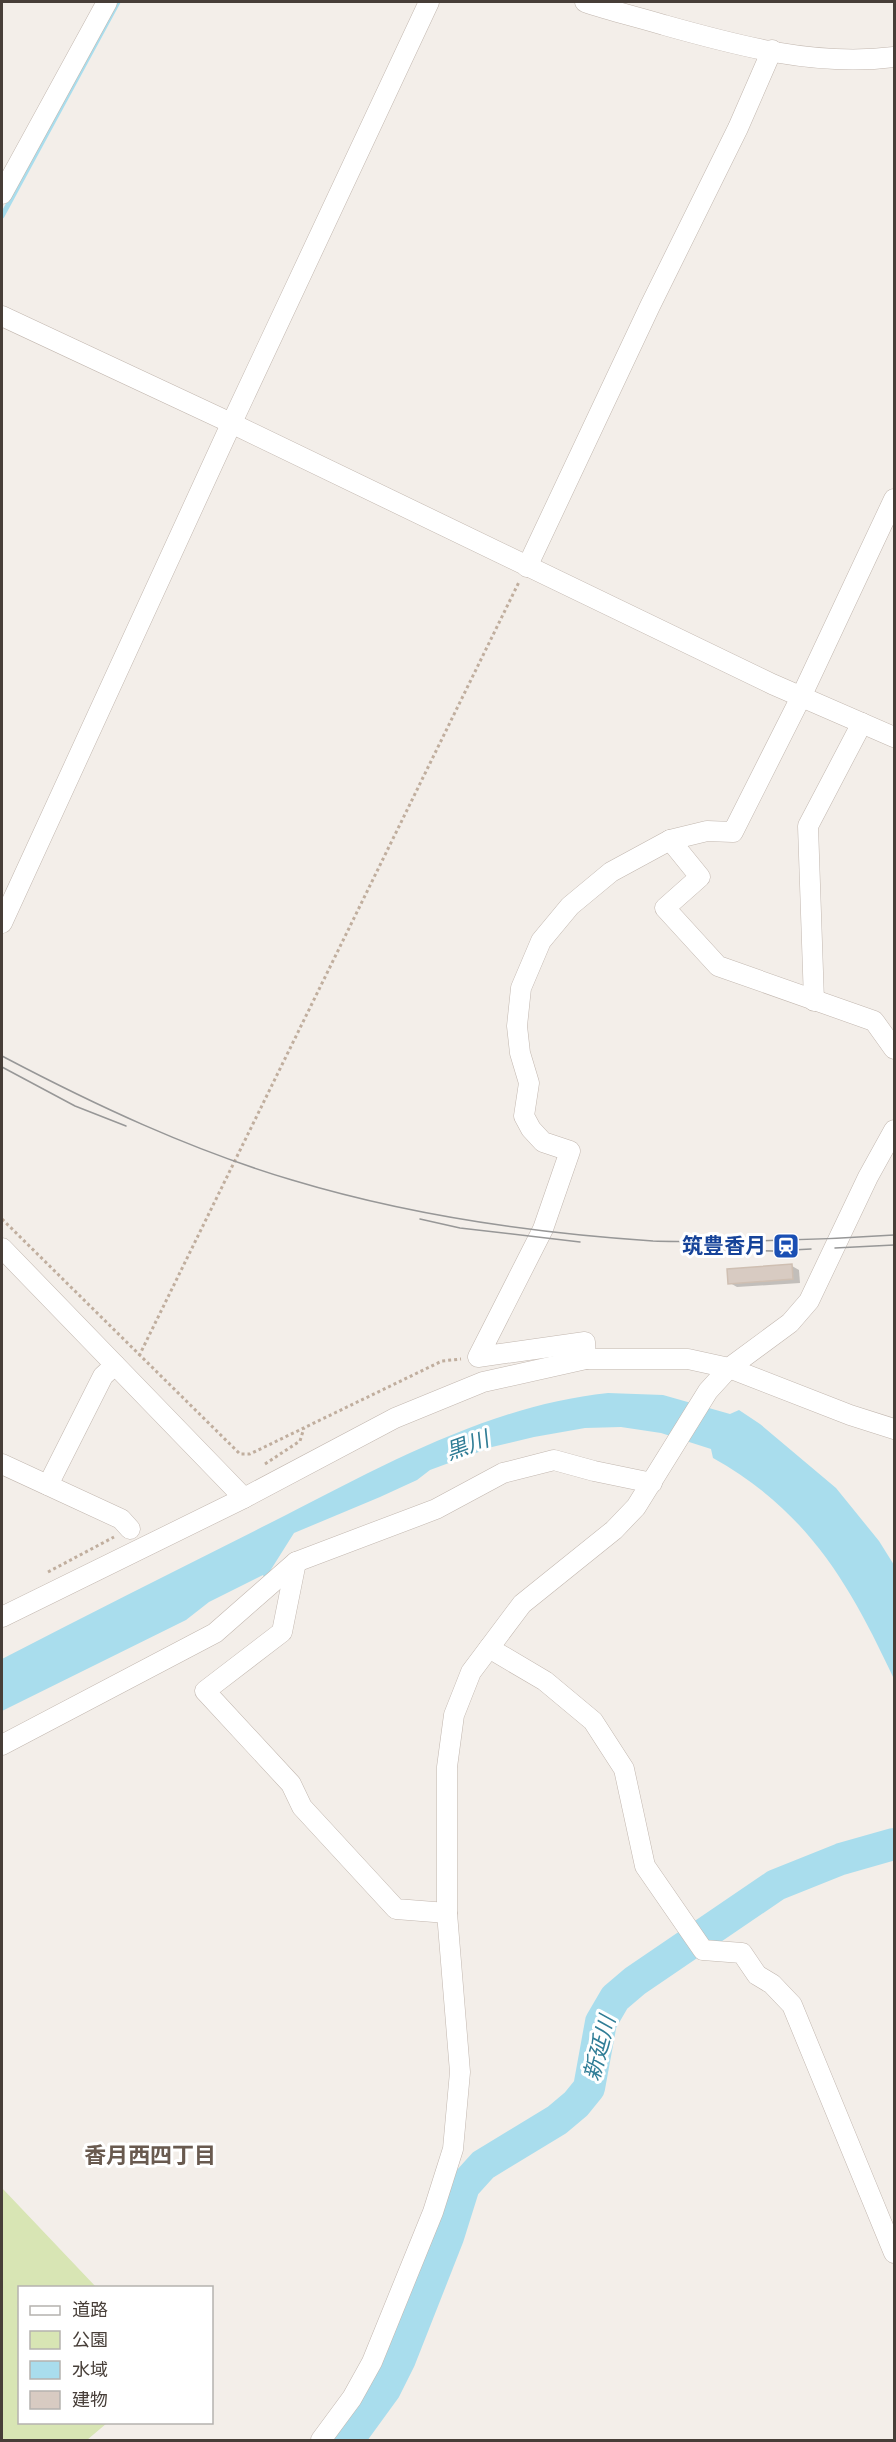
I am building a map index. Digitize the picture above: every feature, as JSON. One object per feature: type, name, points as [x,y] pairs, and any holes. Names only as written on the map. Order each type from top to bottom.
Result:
[{"type":"street","points":[[2,194],[107,2]]},
{"type":"street","points":[[2,923],[231,423],[429,2]]},
{"type":"street","points":[[585,2],[744,47],[826,59],[868,60],[894,57]]},
{"type":"street","points":[[527,567],[650,306],[738,128],[772,50]]},
{"type":"street","points":[[2,316],[231,423],[801,697],[894,737]]},
{"type":"street","points":[[478,1358],[543,1229],[570,1150],[543,1142],[531,1129],[524,1116],[530,1083],[520,1053],[517,1026],[521,988],[541,940],[570,906],[610,872],[670,840],[707,831],[733,832],[801,697],[894,500]]},
{"type":"street","points":[[814,1000],[808,826],[861,723]]},
{"type":"street","points":[[670,840],[700,878],[665,908],[718,966],[874,1021],[894,1049]]},
{"type":"street","points":[[321,2440],[352,2398],[372,2362],[433,2212],[453,2149],[460,2072],[447,1913],[447,1767],[454,1715],[471,1671],[522,1604],[614,1530],[636,1507],[708,1391],[729,1368],[790,1323],[809,1301],[868,1177],[894,1130]]},
{"type":"street","points":[[2,1248],[244,1498]]},
{"type":"street","points":[[478,1358],[585,1342],[586,1359]]},
{"type":"street","points":[[2,1617],[244,1498],[395,1418],[483,1382],[586,1359],[688,1359],[729,1368],[892,1431]]},
{"type":"street","points":[[48,1485],[103,1376],[115,1365]]},
{"type":"street","points":[[2,1745],[215,1633],[296,1562],[436,1509],[503,1473],[554,1460],[652,1483]]},
{"type":"street","points":[[2,1464],[121,1519],[130,1529]]},
{"type":"street","points":[[296,1562],[282,1632],[205,1691],[291,1785],[302,1807],[396,1909],[447,1913]]},
{"type":"street","points":[[489,1648],[545,1682],[593,1721],[624,1769],[645,1866],[703,1950],[742,1953],[757,1975],[772,1984],[792,2005],[894,2253]]},
{"type":"path","points":[[139,1356],[527,567]]},
{"type":"path","points":[[2,1219],[240,1454],[250,1454],[442,1361],[478,1358]]},
{"type":"green space","points":[[2,2188],[95,2286],[18,2286],[18,2424],[106,2424],[87,2440],[2,2440]]},
{"type":"water","name":"黒川","points":[[608,1393],[663,1395],[730,1414],[739,1410],[760,1424],[836,1488],[879,1541],[894,1565],[894,1679],[861,1612],[823,1553],[775,1502],[746,1479],[713,1458],[711,1449],[661,1433],[621,1427],[585,1428],[492,1447],[430,1470],[417,1480],[294,1533],[265,1579],[263,1575],[209,1602],[186,1620],[2,1711],[2,1659],[363,1476],[442,1439],[524,1410]]},
{"type":"building","points":[[792,1264],[793,1279],[728,1284],[727,1269]]},
{"type":"waterway","points":[[2,216],[118,2]]},
{"type":"waterway","name":"新延川","points":[[348,2440],[385,2389],[400,2359],[448,2237],[464,2186],[483,2165],[557,2120],[576,2104],[589,2088],[601,2022],[615,1998],[635,1981],[776,1885],[841,1859],[894,1844]]},
{"type":"tram line","points":[[2,1056],[108,1109],[217,1155],[292,1180],[425,1213],[562,1233],[653,1241],[830,1239],[894,1235]]},
{"type":"tram line","points":[[2,1067],[75,1106],[126,1126]]},
{"type":"tram line","points":[[420,1219],[460,1228],[580,1242]]},
{"type":"tram line","points":[[835,1248],[894,1245]]},
{"type":"tram line","points":[[691,1250],[811,1249]]},
{"type":"place","name":"筑豊香月","points":[[786,1246]]},
{"type":"district","name":"香月西四丁目","points":[[150,2155]]}]
